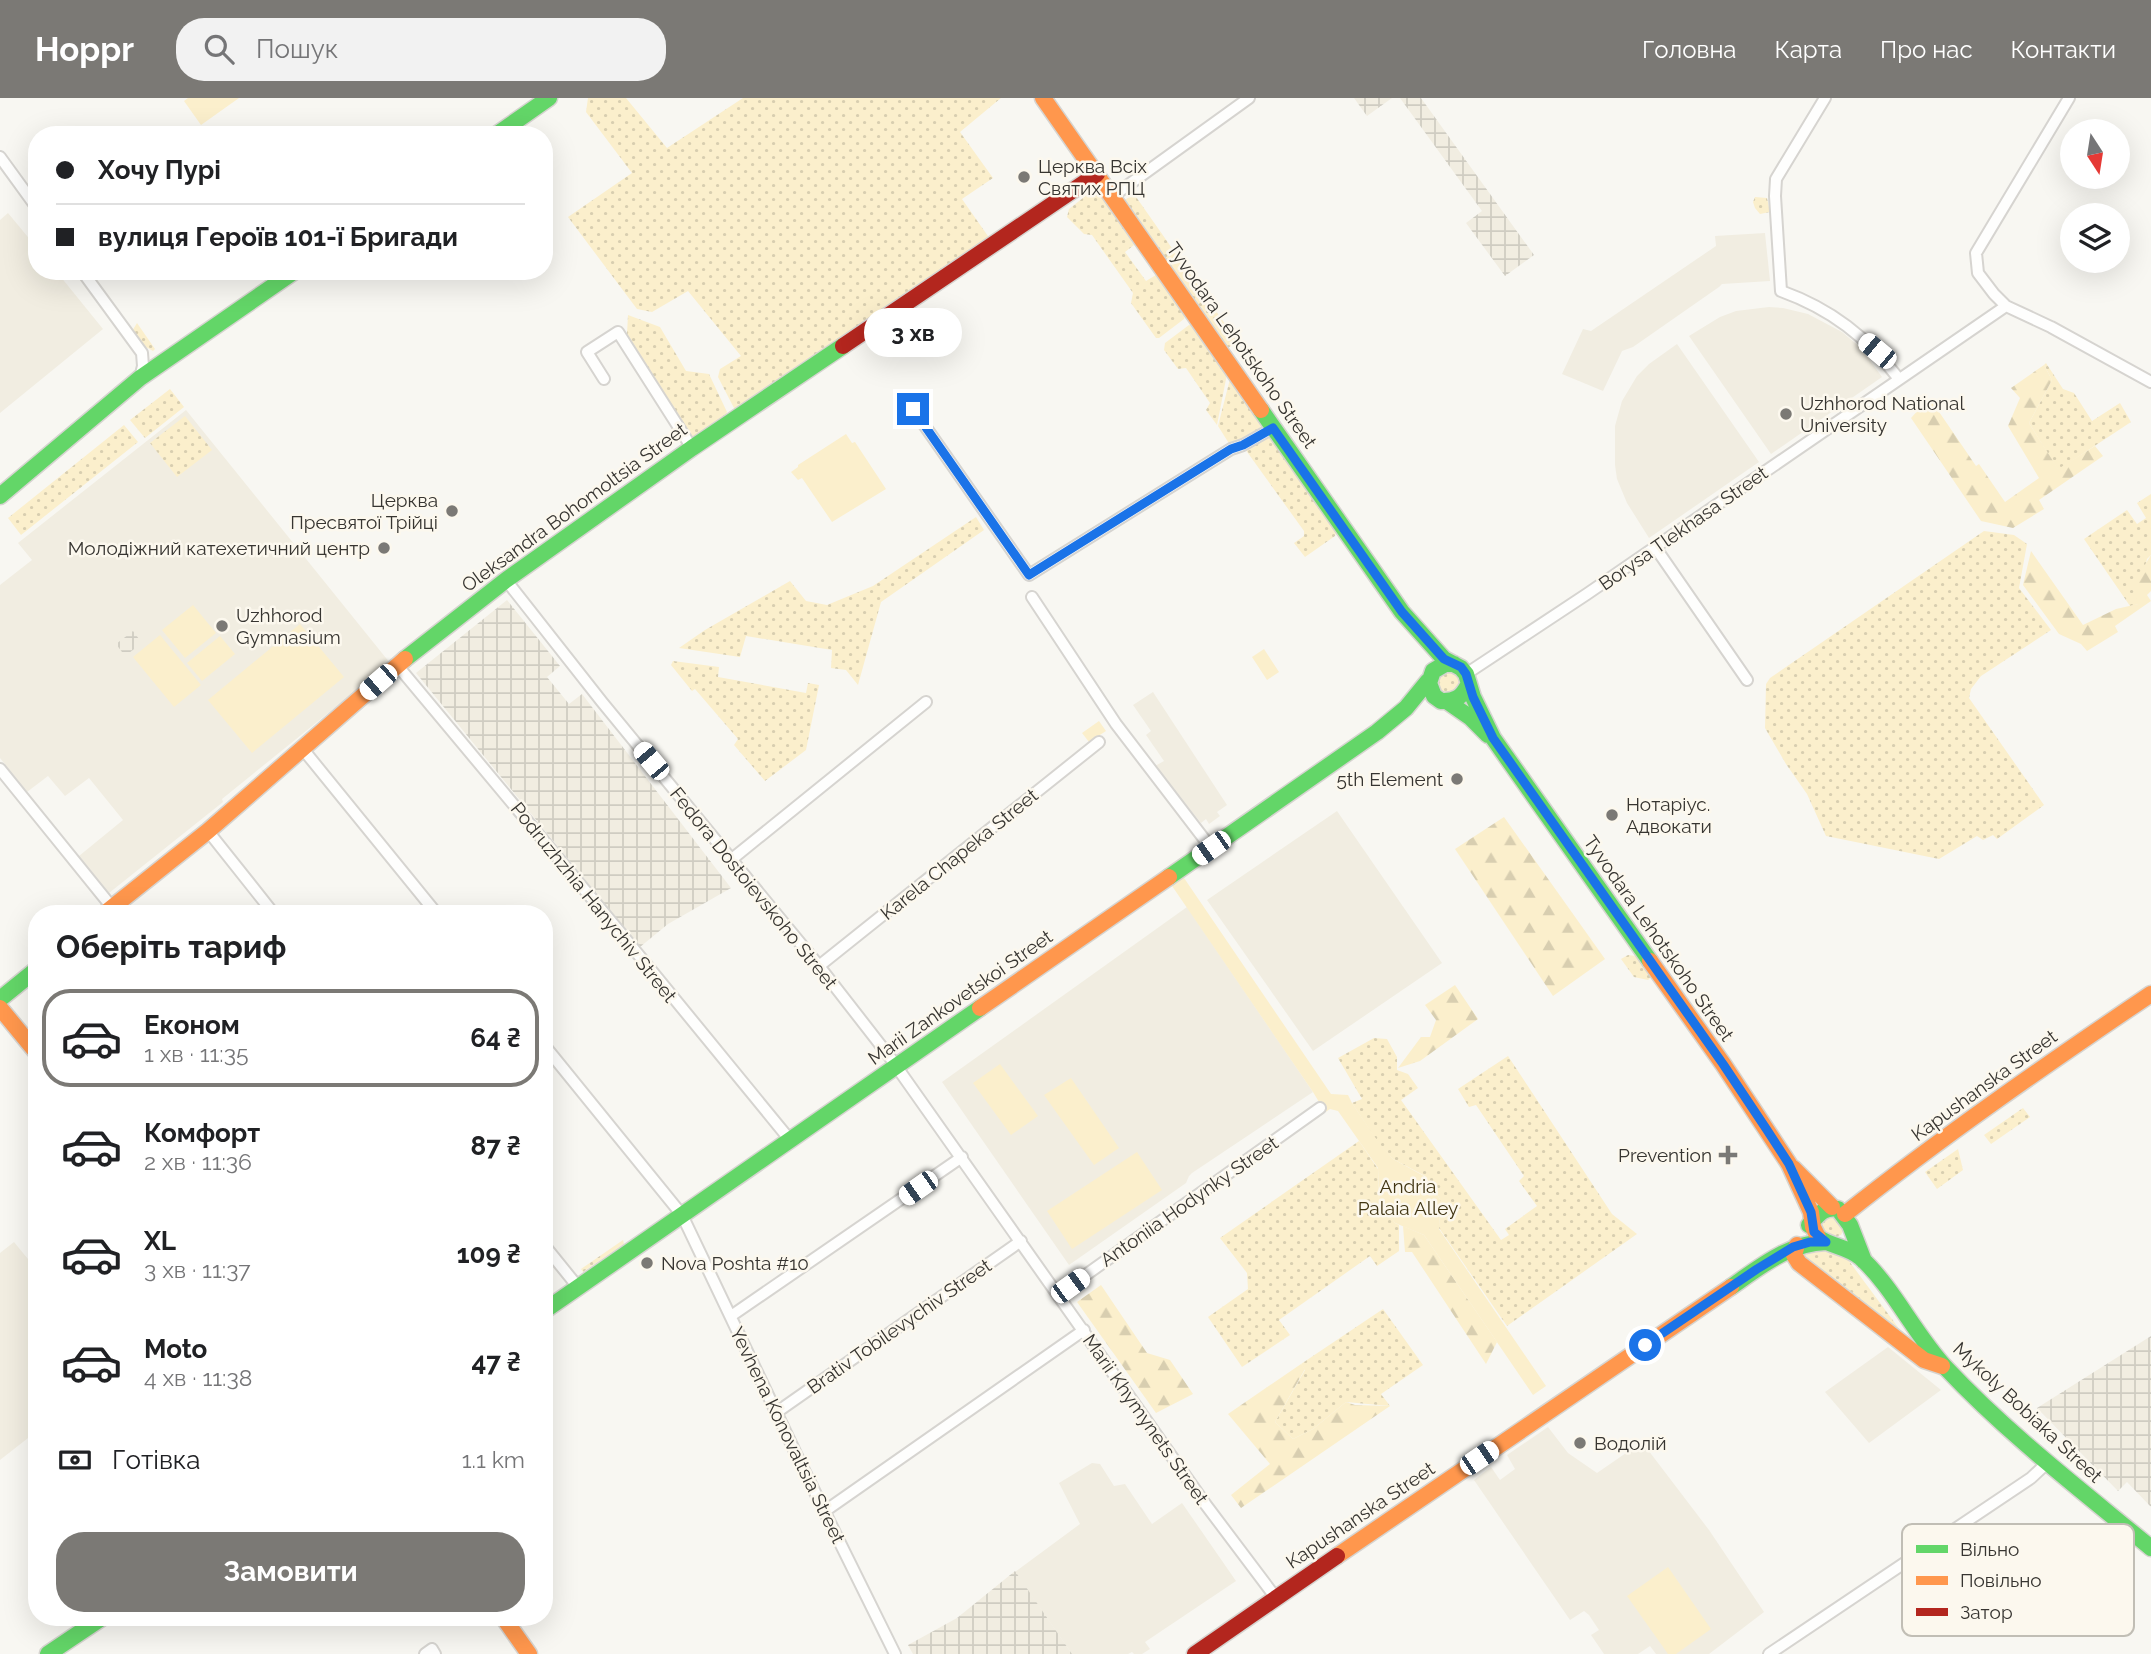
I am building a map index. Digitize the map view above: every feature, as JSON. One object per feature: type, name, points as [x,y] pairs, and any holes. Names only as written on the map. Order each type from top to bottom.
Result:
[{"type":"street","points":[[509,126],[550,98]]},
{"type":"street","name":"Tyvodara Lehotskoho Street","points":[[1043,98],[1406,616],[1444,659],[1462,674],[1493,738],[1723,1064],[1789,1164],[1814,1219]]},
{"type":"street","points":[[1113,196],[1248,98]]},
{"type":"street","points":[[1825,98],[1776,179],[1781,291],[1801,298],[1838,319],[1877,351],[1899,379]]},
{"type":"street","points":[[2069,98],[1976,253],[1978,273],[2006,306],[2150,378]]},
{"type":"street","points":[[0,157],[28,196]]},
{"type":"street","name":"Oleksandra Bohomoltsia Street","points":[[119,905],[397,665],[506,580],[692,448],[1097,174]]},
{"type":"street","points":[[89,280],[142,353],[144,366],[140,378]]},
{"type":"street","points":[[2,491],[140,378],[282,280]]},
{"type":"street","name":"Borysa Tlekhasa Street","points":[[1462,674],[1587,594],[2006,306]]},
{"type":"street","points":[[604,379],[587,352],[618,332],[692,448]]},
{"type":"street","points":[[142,353],[165,360]]},
{"type":"street","points":[[913,409],[1029,575],[1231,449],[1273,428]]},
{"type":"street","points":[[1655,547],[1747,680]]},
{"type":"street","name":"Fedora Dostoievskoho Street","points":[[506,580],[602,702],[819,966],[896,1067]]},
{"type":"street","points":[[1032,597],[1116,724],[1211,848]]},
{"type":"street","name":"Tyvodara Lehotskoho Street","points":[[1406,616],[1425,656],[1429,679]]},
{"type":"street","points":[[1441,664],[1462,674],[1461,697],[1445,701],[1431,692],[1429,679],[1441,664]]},
{"type":"street","name":"Podruzhzhia Hanychiv Street","points":[[397,665],[790,1140]]},
{"type":"street","name":"Marii Zankovetskoi Street","points":[[1398,717],[1420,694],[1429,679]]},
{"type":"street","name":"Tyvodara Lehotskoho Street","points":[[1445,701],[1471,718],[1493,738]]},
{"type":"street","name":"Marii Zankovetskoi Street","points":[[553,1305],[1398,717],[1445,701]]},
{"type":"street","points":[[732,859],[926,702]]},
{"type":"street","name":"Karela Chapeka Street","points":[[819,966],[1099,742]]},
{"type":"street","points":[[302,748],[429,905]]},
{"type":"street","points":[[0,769],[106,905]]},
{"type":"street","points":[[208,831],[267,905]]},
{"type":"street","points":[[0,999],[28,976]]},
{"type":"street","name":"Kapushanska Street","points":[[1842,1215],[1894,1175],[2151,994]]},
{"type":"street","points":[[0,1008],[28,1042]]},
{"type":"street","name":"Yevhena Konovaltsia Street","points":[[553,1056],[682,1215],[895,1654]]},
{"type":"street","name":"Marii Khymynets Street","points":[[896,1067],[1206,1505],[1276,1598]]},
{"type":"street","name":"Antoniia Hodynky Street","points":[[1059,1294],[1320,1108]]},
{"type":"street","points":[[731,1316],[962,1157]]},
{"type":"street","name":"Tyvodara Lehotskoho Street","points":[[1789,1164],[1842,1215]]},
{"type":"street","points":[[1821,1210],[1842,1215],[1847,1234],[1843,1238],[1829,1243],[1814,1232],[1814,1219],[1821,1210]]},
{"type":"street","name":"Mykoly Bobiaka Street","points":[[1842,1215],[1864,1261],[1930,1350],[2047,1463],[2122,1524]]},
{"type":"street","name":"Kapushanska Street","points":[[1757,1269],[1800,1235],[1814,1219]]},
{"type":"street","name":"Brativ Tobilevychiv Street","points":[[777,1412],[1021,1241]]},
{"type":"street","name":"Kapushanska Street","points":[[1195,1654],[1757,1269],[1797,1245],[1810,1242],[1829,1243]]},
{"type":"street","name":"Mykoly Bobiaka Street","points":[[1829,1243],[1843,1246],[1864,1261]]},
{"type":"street","points":[[1797,1245],[1794,1255],[1799,1263],[1924,1360],[1945,1366]]},
{"type":"street","points":[[553,1256],[578,1287]]},
{"type":"street","points":[[1757,1269],[1779,1262],[1799,1263]]},
{"type":"street","points":[[825,1511],[1084,1330]]},
{"type":"street","points":[[1963,1524],[2031,1478],[2047,1463]]},
{"type":"street","name":"Mykoly Bobiaka Street","points":[[2134,1534],[2151,1548]]},
{"type":"street","points":[[1769,1654],[1902,1565]]},
{"type":"street","points":[[48,1654],[90,1626]]},
{"type":"street","points":[[509,1626],[529,1654]]},
{"type":"shaded area","points":[[1354,98],[1392,98],[1367,116]]},
{"type":"shaded area","points":[[1400,98],[1421,98],[1534,255],[1505,276],[1466,223],[1482,211]]},
{"type":"shaded area","points":[[8,213],[28,237],[28,280],[63,280],[103,329],[0,413],[0,220]]},
{"type":"shaded area","points":[[1765,233],[1770,281],[1722,284],[1633,347],[1622,351],[1603,391],[1562,374],[1583,329],[1591,331],[1716,246],[1715,236]]},
{"type":"shaded area","name":"Uzhhorod National University","points":[[1769,307],[1808,314],[1842,332],[1860,347],[1882,377],[1771,454],[1689,336],[1720,317],[1736,311]]},
{"type":"shaded area","points":[[1677,344],[1759,462],[1649,538],[1627,503],[1617,479],[1615,426],[1622,401],[1637,376]]},
{"type":"shaded area","name":"Uzhhorod Gymnasium","points":[[186,410],[390,663],[109,893],[79,856],[123,820],[89,778],[65,796],[48,776],[27,792],[0,758],[0,585],[32,560],[18,543]]},
{"type":"shaded area","points":[[507,600],[560,666],[547,677],[569,704],[582,694],[731,888],[668,924],[640,947],[416,673]]},
{"type":"shaded area","points":[[133,631],[142,643],[125,656],[116,644]]},
{"type":"shaded area","points":[[1153,692],[1227,805],[1217,812],[1220,816],[1209,824],[1206,819],[1201,823],[1155,766],[1164,761],[1146,735],[1151,731],[1133,705]]},
{"type":"shaded area","points":[[1337,811],[1442,963],[1313,1051],[1207,900]]},
{"type":"shaded area","points":[[1187,907],[1313,1092],[1192,1173],[1186,1183],[1069,1265],[942,1082]]},
{"type":"shaded area","points":[[14,1242],[28,1259],[28,1438],[0,1460],[0,1253]]},
{"type":"shaded area","points":[[2151,1336],[2151,1507],[2127,1482],[2118,1491],[2037,1408]]},
{"type":"shaded area","points":[[1888,1347],[1941,1390],[1869,1443],[1825,1392]]},
{"type":"shaded area","points":[[1548,1427],[1568,1453],[1597,1473],[1642,1442],[1709,1530],[1764,1612],[1709,1654],[1656,1654],[1650,1646],[1638,1654],[1604,1654],[1591,1635],[1599,1630],[1589,1615],[1584,1611],[1570,1620],[1474,1480],[1491,1467],[1500,1480],[1515,1469],[1507,1455]]},
{"type":"shaded area","points":[[1092,1463],[1100,1464],[1114,1486],[1125,1484],[1152,1524],[1182,1503],[1236,1581],[1145,1642],[1150,1649],[1142,1654],[1072,1654],[1015,1572],[1080,1524],[1059,1483]]},
{"type":"shaded area","points":[[1015,1571],[1072,1654],[913,1654],[908,1645],[957,1618]]},
{"type":"green space","points":[[188,98],[239,98],[201,125],[184,101]]},
{"type":"green space","points":[[588,98],[626,98],[667,148],[743,98],[1001,98],[960,132],[993,178],[962,199],[990,239],[739,410],[734,408],[718,377],[720,369],[741,356],[688,291],[652,312],[637,309],[568,217],[632,173],[586,112]]},
{"type":"green space","points":[[1093,190],[1098,190],[1134,245],[1125,252],[1146,281],[1156,275],[1185,315],[1184,319],[1159,338],[1156,338],[1131,303],[1133,293],[1092,235],[1084,234],[1067,217],[1069,209]]},
{"type":"green space","points":[[1134,194],[1237,341],[1227,349],[1123,201]]},
{"type":"green space","points":[[1755,197],[1767,198],[1770,212],[1760,214],[1753,202]]},
{"type":"green space","points":[[628,315],[660,327],[686,371],[709,374],[727,412],[724,419],[692,441],[627,334]]},
{"type":"green space","points":[[137,323],[155,349],[153,351],[139,343],[131,333]]},
{"type":"green space","points":[[1189,325],[1194,326],[1227,374],[1217,425],[1206,410],[1210,403],[1186,368],[1178,369],[1164,350],[1165,343]]},
{"type":"green space","points":[[2046,363],[2063,389],[2074,393],[2092,421],[2120,403],[2131,422],[2058,470],[2029,423],[2052,380],[2044,365]]},
{"type":"green space","points":[[2044,365],[2052,380],[2029,423],[2058,469],[2095,446],[2103,456],[2039,500],[2044,509],[2013,528],[1981,521],[1911,418],[1920,408],[1933,403],[1976,466],[1979,464],[2005,502],[2039,478],[2008,426],[2020,398],[2011,388]]},
{"type":"green space","points":[[1230,379],[1263,425],[1232,445],[1218,426]]},
{"type":"green space","points":[[170,389],[184,407],[145,438],[130,420]]},
{"type":"green space","points":[[185,416],[212,450],[177,477],[150,443]]},
{"type":"green space","points":[[124,425],[138,442],[21,535],[8,518]]},
{"type":"green space","points":[[846,434],[852,443],[855,442],[886,489],[832,522],[802,478],[798,480],[791,472]]},
{"type":"green space","points":[[1266,437],[1273,438],[1337,530],[1335,536],[1305,557],[1294,543],[1304,536],[1304,531],[1245,449]]},
{"type":"green space","points":[[2151,494],[2151,555],[2147,559],[2139,604],[2130,606],[2084,539],[2127,510],[2137,524],[2146,518],[2137,503]]},
{"type":"green space","points":[[976,517],[984,530],[881,602],[858,685],[846,670],[831,668],[832,650],[746,636],[740,657],[679,648],[790,581],[806,601],[827,605],[873,586]]},
{"type":"green space","points":[[1984,531],[2014,535],[2027,544],[2019,588],[2051,630],[1981,676],[1971,689],[1969,698],[2044,805],[1997,839],[1993,835],[1983,840],[1977,836],[1939,859],[1826,836],[1807,794],[1765,728],[1766,684],[1770,678]]},
{"type":"green space","points":[[2031,551],[2083,625],[2116,609],[2138,604],[2133,584],[2151,555],[2151,591],[2147,595],[2151,601],[2115,626],[2118,632],[2087,651],[2081,644],[2059,634],[2023,585]]},
{"type":"green space","points":[[193,605],[216,633],[185,658],[162,630]]},
{"type":"green space","points":[[300,624],[344,677],[252,753],[208,700]]},
{"type":"green space","points":[[160,635],[201,685],[174,707],[133,657]]},
{"type":"green space","points":[[220,636],[235,654],[202,681],[187,663]]},
{"type":"green space","points":[[1264,649],[1279,672],[1267,680],[1252,657]]},
{"type":"green space","points":[[673,661],[719,667],[718,677],[806,693],[808,683],[819,685],[806,750],[765,781],[734,745],[738,739],[695,689],[692,691],[671,665]]},
{"type":"green space","points":[[1439,671],[1456,671],[1462,683],[1456,694],[1442,695],[1434,679]]},
{"type":"green space","points":[[1099,721],[1106,731],[1089,742],[1082,733]]},
{"type":"green space","points":[[1504,817],[1605,959],[1553,996],[1455,849]]},
{"type":"green space","name":"Andria Palaia Alley","points":[[1182,875],[1331,1094],[1348,1095],[1379,1143],[1393,1159],[1424,1176],[1440,1199],[1439,1229],[1546,1386],[1533,1395],[1424,1235],[1395,1223],[1379,1201],[1378,1168],[1338,1111],[1330,1109],[1324,1113],[1319,1107],[1313,1092],[1170,883]]},
{"type":"green space","points":[[1628,955],[1636,956],[1651,977],[1648,980],[1634,977],[1621,959]]},
{"type":"green space","points":[[1455,985],[1478,1019],[1420,1061],[1398,1068],[1421,1037],[1430,1037],[1436,1020],[1425,1005]]},
{"type":"green space","points":[[1374,1038],[1387,1039],[1397,1057],[1397,1070],[1408,1074],[1418,1088],[1401,1100],[1501,1240],[1509,1235],[1505,1229],[1537,1206],[1519,1181],[1524,1176],[1476,1105],[1469,1107],[1458,1089],[1508,1056],[1612,1214],[1637,1234],[1507,1326],[1439,1228],[1440,1199],[1425,1176],[1393,1159],[1379,1144],[1352,1103],[1362,1099],[1338,1058]]},
{"type":"green space","points":[[1000,1064],[1038,1116],[1011,1135],[973,1083]]},
{"type":"green space","points":[[1071,1078],[1119,1148],[1094,1165],[1044,1095]]},
{"type":"green space","points":[[2023,1108],[2030,1117],[1991,1144],[1984,1135]]},
{"type":"green space","points":[[1359,1141],[1378,1169],[1379,1201],[1399,1225],[1399,1251],[1377,1266],[1370,1256],[1279,1320],[1290,1335],[1242,1367],[1208,1317],[1248,1289],[1247,1273],[1220,1238]]},
{"type":"green space","points":[[1958,1149],[1963,1170],[1937,1189],[1925,1172]]},
{"type":"green space","points":[[1137,1152],[1162,1190],[1072,1249],[1047,1211]]},
{"type":"green space","points":[[1832,1211],[1845,1227],[1841,1235],[1828,1239],[1817,1221]]},
{"type":"green space","points":[[1403,1226],[1424,1235],[1497,1342],[1486,1364],[1412,1252],[1405,1252]]},
{"type":"green space","points":[[623,1240],[624,1244],[583,1272],[581,1269]]},
{"type":"green space","points":[[1815,1249],[1846,1257],[1906,1338],[1804,1260],[1805,1251]]},
{"type":"green space","points":[[1101,1285],[1147,1353],[1170,1360],[1193,1394],[1156,1413],[1077,1302]]},
{"type":"green space","points":[[1383,1309],[1423,1365],[1381,1394],[1390,1406],[1346,1402],[1313,1429],[1293,1439],[1275,1422],[1305,1370],[1301,1364]]},
{"type":"green space","points":[[1301,1364],[1305,1369],[1275,1422],[1293,1439],[1313,1429],[1346,1402],[1355,1405],[1390,1406],[1241,1508],[1231,1495],[1270,1464],[1228,1414]]},
{"type":"green space","points":[[1668,1567],[1711,1629],[1676,1654],[1668,1654],[1627,1596]]},
{"type":"traffic: fast","points":[[509,126],[549,98]]},
{"type":"traffic: fast","points":[[0,496],[140,378],[282,280]]},
{"type":"traffic: fast","points":[[405,659],[506,580],[692,448],[843,346]]},
{"type":"traffic: fast","points":[[1261,410],[1402,612],[1444,659],[1461,668],[1466,674],[1473,697],[1493,738],[1650,961]]},
{"type":"traffic: fast","points":[[1454,664],[1445,664],[1433,671],[1429,683],[1434,696],[1441,701],[1454,700],[1461,696],[1468,685]]},
{"type":"traffic: fast","points":[[1169,877],[1377,732],[1406,708],[1428,681]]},
{"type":"traffic: fast","points":[[1448,702],[1471,718],[1488,735]]},
{"type":"traffic: fast","points":[[0,999],[28,976]]},
{"type":"traffic: fast","points":[[553,1305],[980,1008]]},
{"type":"traffic: fast","points":[[1809,1225],[1825,1210],[1838,1209],[1850,1225],[1864,1261]]},
{"type":"traffic: fast","points":[[1818,1237],[1861,1258],[1873,1270],[1946,1368],[1994,1416],[2122,1524]]},
{"type":"traffic: fast","points":[[1731,1287],[1788,1251],[1826,1242]]},
{"type":"traffic: fast","points":[[2134,1534],[2151,1548]]},
{"type":"traffic: fast","points":[[48,1654],[90,1626]]},
{"type":"traffic: slow","points":[[1043,98],[1261,410]]},
{"type":"traffic: slow","points":[[115,905],[208,831],[405,659]]},
{"type":"traffic: slow","points":[[980,1008],[1169,877]]},
{"type":"traffic: slow","points":[[1650,961],[1789,1164],[1811,1212],[1813,1227],[1818,1237]]},
{"type":"traffic: slow","points":[[1845,1214],[1996,1101],[2151,994]]},
{"type":"traffic: slow","points":[[0,1008],[28,1042]]},
{"type":"traffic: slow","points":[[1793,1168],[1832,1207]]},
{"type":"traffic: slow","points":[[1797,1245],[1794,1255],[1799,1263],[1924,1360],[1942,1366]]},
{"type":"traffic: slow","points":[[1337,1556],[1731,1287]]},
{"type":"traffic: slow","points":[[509,1626],[529,1654]]},
{"type":"traffic: jam","points":[[843,346],[1097,174]]},
{"type":"traffic: jam","points":[[1195,1654],[1337,1556]]},
{"type":"place","name":"Церква Всіх Святих РПЦ","points":[[1024,177]]},
{"type":"place","name":"Uzhhorod National University","points":[[1786,414]]},
{"type":"place","name":"Церква Пресвятої Трійці","points":[[452,511]]},
{"type":"place","name":"Молодіжний катехетичний центр","points":[[384,548]]},
{"type":"place","name":"Uzhhorod Gymnasium","points":[[222,626]]},
{"type":"place","name":"5th Element","points":[[1457,779]]},
{"type":"place","name":"Нотаріус. Адвокати","points":[[1612,815]]},
{"type":"place","name":"Prevention","points":[[1728,1155]]},
{"type":"place","name":"Nova Poshta #10","points":[[647,1263]]},
{"type":"place","name":"Водолій","points":[[1580,1443]]},
{"type":"route","points":[[913,409],[1029,575],[1231,449],[1273,428],[1402,612],[1444,659],[1461,667],[1493,738],[1767,1130],[1789,1164],[1814,1219],[1814,1232],[1826,1242],[1810,1242],[1793,1247],[1645,1345]]}]
